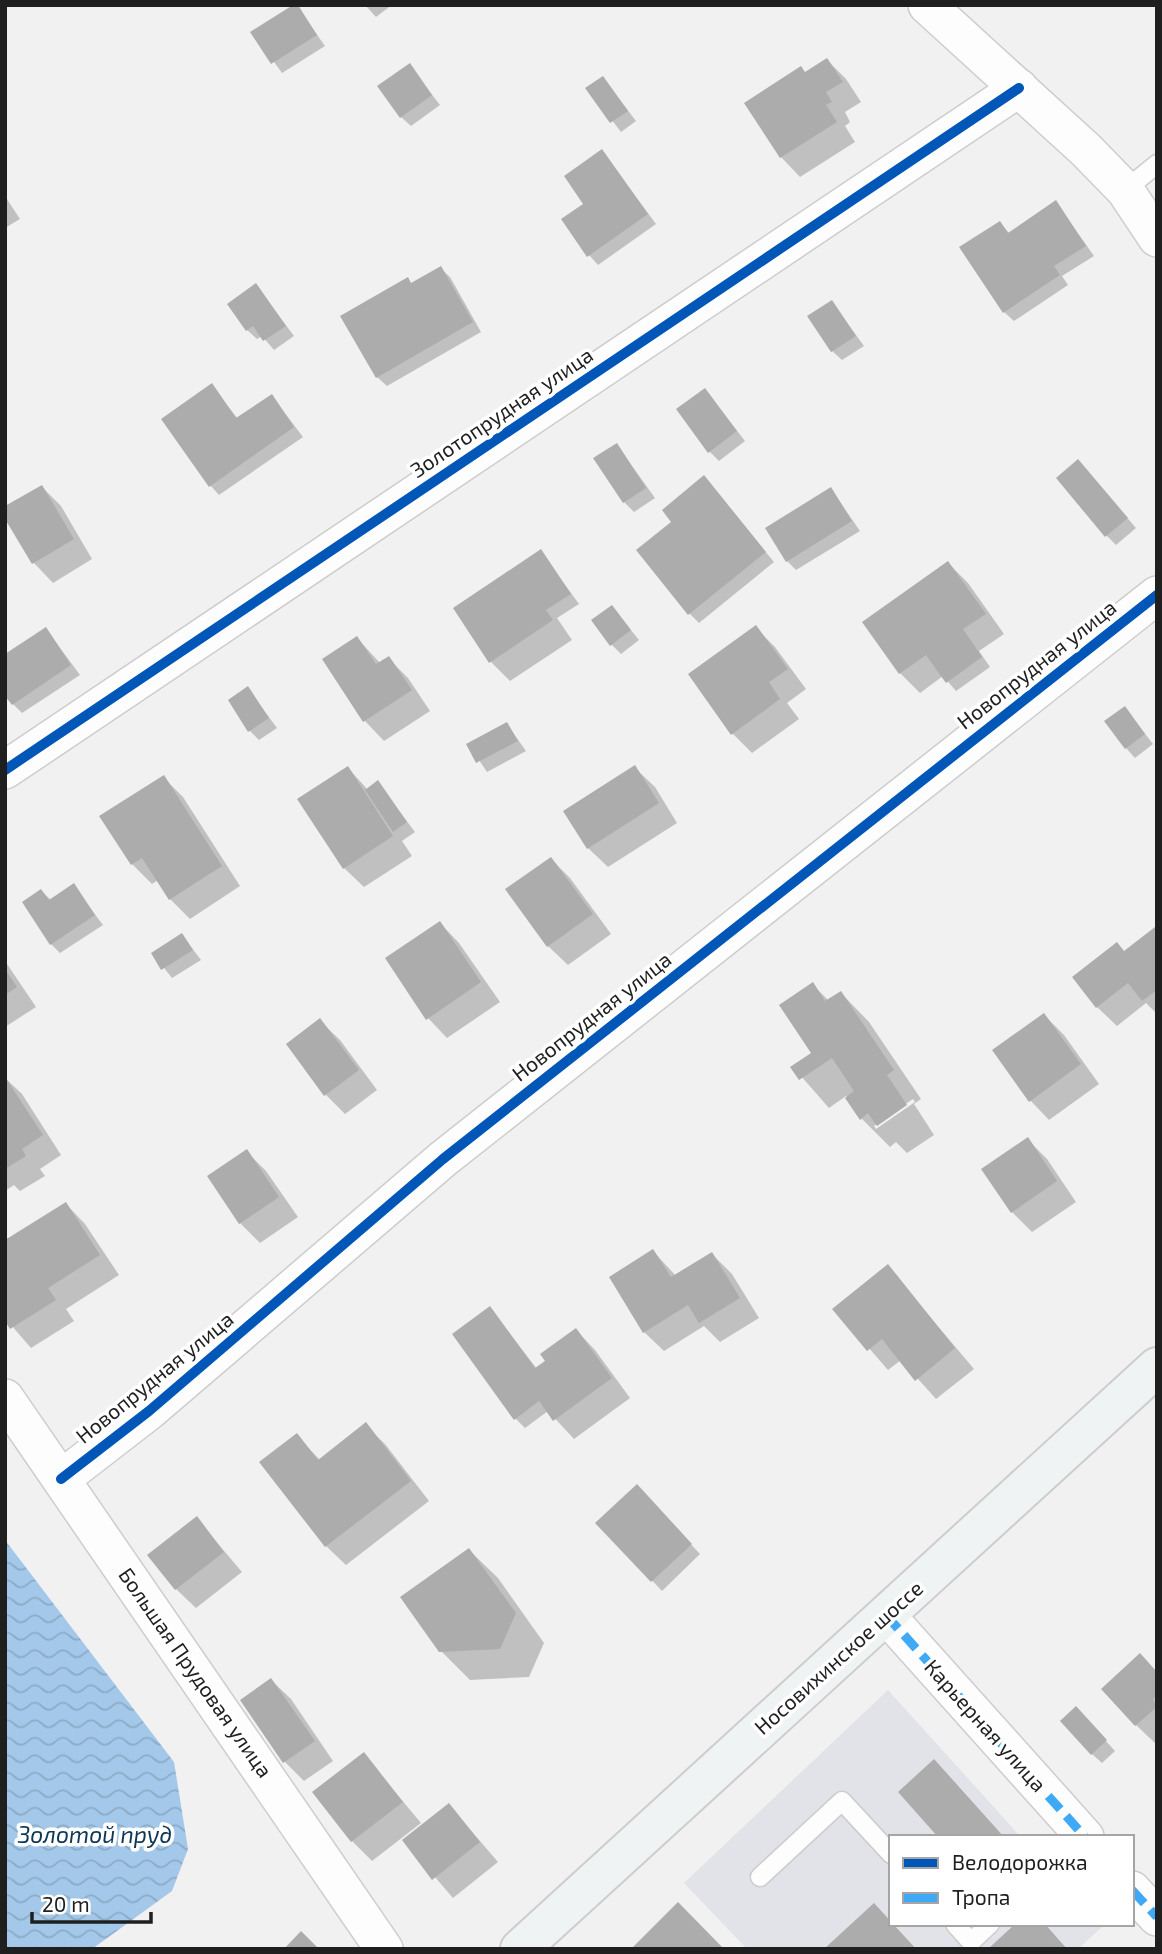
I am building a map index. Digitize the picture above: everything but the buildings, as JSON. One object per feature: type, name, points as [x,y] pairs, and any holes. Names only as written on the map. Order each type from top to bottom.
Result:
[{"type":"main road","name":"Носовихинское шоссе","points":[[520,1949],[1157,1367]]},
{"type":"street","points":[[927,5],[1019,88],[1125,190],[1157,238]]},
{"type":"street","name":"Золотопрудная улица","points":[[5,770],[1019,88]]},
{"type":"street","name":"Новопрудная улица","points":[[61,1479],[149,1411],[443,1159],[1157,595]]},
{"type":"street","name":"Большая Прудовая улица","points":[[5,1398],[384,1949]]},
{"type":"street","name":"Карьерная улица","points":[[886,1615],[1083,1835]]},
{"type":"street","points":[[1134,1892],[1157,1917]]},
{"type":"lane","points":[[1125,190],[1157,164]]},
{"type":"lane","points":[[760,1877],[842,1801],[889,1852]]},
{"type":"lane","points":[[957,1926],[971,1942],[988,1926]]},
{"type":"shaded area","points":[[888,1690],[1019,1835],[889,1835],[889,1926],[1102,1927],[1078,1949],[747,1949],[684,1883]]},
{"type":"water","name":"Золотой пруд","points":[[5,1540],[174,1762],[188,1849],[172,1891],[92,1949],[5,1949]]},
{"type":"marked path","points":[[886,1615],[1083,1835]]},
{"type":"marked path","points":[[1134,1892],[1157,1917]]},
{"type":"cycle path","points":[[5,770],[1019,88]]},
{"type":"cycle path","points":[[61,1479],[149,1411],[443,1159],[1157,595]]}]
